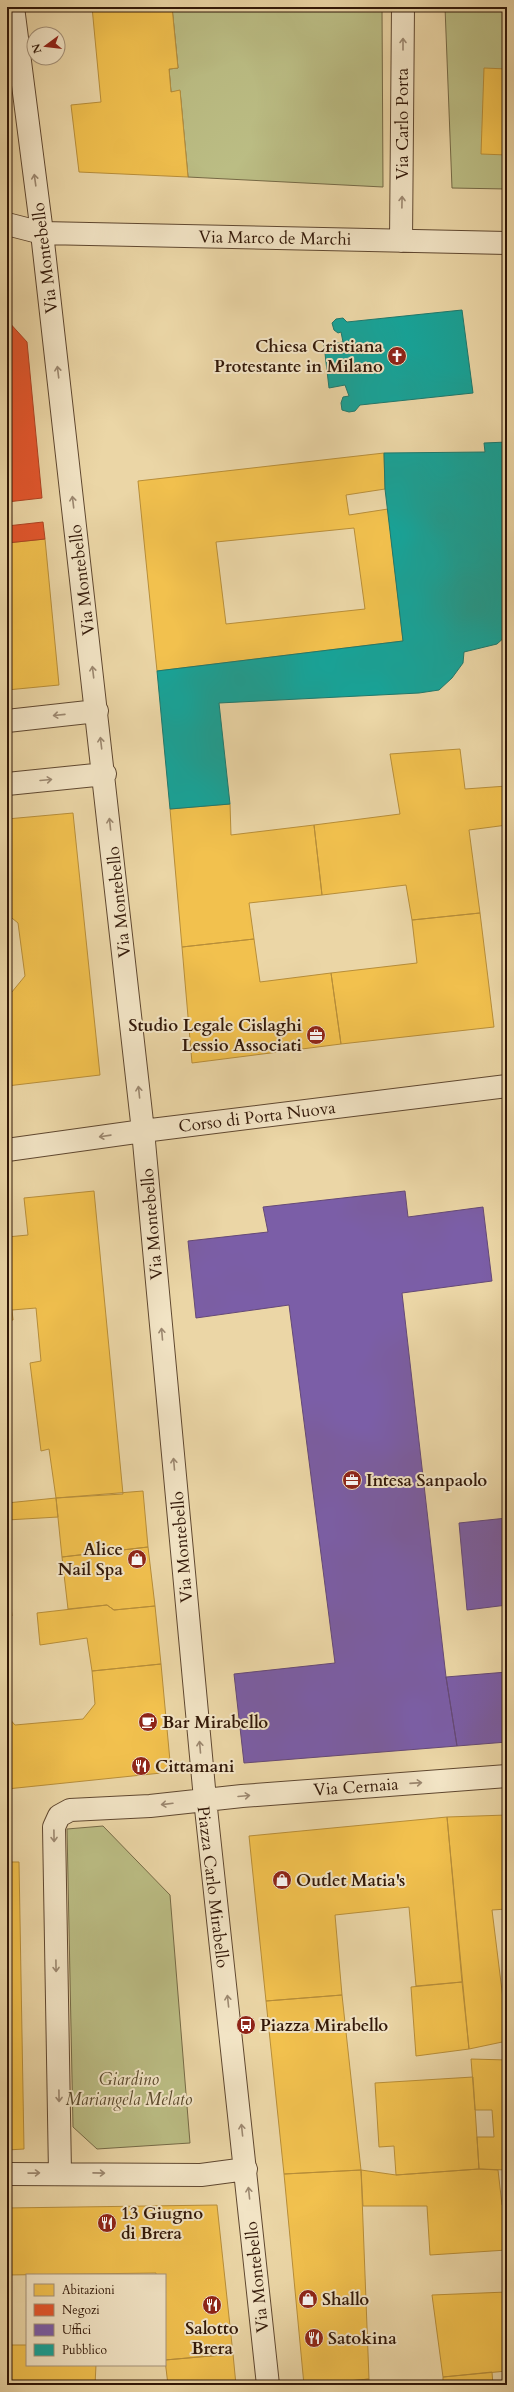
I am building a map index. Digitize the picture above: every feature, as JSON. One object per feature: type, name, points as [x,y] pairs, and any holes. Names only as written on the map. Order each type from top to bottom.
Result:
[{"type":"street","name":"Via Montebello","points":[[13,7],[42,233],[105,774],[143,1131],[205,1799]]},
{"type":"street","name":"Via Carlo Porta","points":[[402,241],[403,7]]},
{"type":"street","name":"Via Marco de Marchi","points":[[7,224],[42,233],[507,243]]},
{"type":"street","points":[[7,721],[97,711]]},
{"type":"street","points":[[7,784],[105,774]]},
{"type":"street","name":"Corso di Porta Nuova","points":[[7,1150],[143,1131],[507,1086]]},
{"type":"street","name":"Via Cernaia","points":[[205,1799],[507,1776]]},
{"type":"street","name":"Piazza Carlo Mirabello","points":[[60,2173],[54,1827],[59,1816],[70,1810],[150,1806],[205,1799],[246,2169]]},
{"type":"street","name":"Via Montebello","points":[[246,2169],[268,2385]]},
{"type":"street","points":[[7,2174],[60,2173],[201,2175],[246,2169]]},
{"type":"green space","points":[[172,7],[382,7],[383,187],[188,177],[180,91],[171,92],[169,69],[178,68]]},
{"type":"green space","points":[[445,7],[507,7],[507,189],[452,188]]},
{"type":"green space","name":"Giardino Mariangela Melato","points":[[103,1826],[170,1895],[190,2143],[97,2149],[73,2127],[67,1829]]},
{"type":"building: Abitazioni","points":[[92,7],[172,7],[178,68],[169,69],[171,92],[180,90],[188,177],[79,172],[71,105],[101,102]]},
{"type":"building: Abitazioni","points":[[484,68],[507,69],[507,155],[481,154]]},
{"type":"building: Abitazioni","points":[[384,453],[385,489],[346,495],[349,515],[388,509],[403,641],[157,671],[138,481]],"holes":[[[354,528],[365,609],[226,624],[216,542]]]},
{"type":"building: Abitazioni","points":[[45,539],[59,685],[7,690],[7,543]]},
{"type":"building: Abitazioni","points":[[460,749],[465,789],[507,786],[507,825],[469,830],[480,913],[412,920],[406,885],[322,895],[314,825],[400,814],[390,754]]},
{"type":"building: Abitazioni","points":[[230,804],[231,835],[314,825],[322,895],[249,903],[254,939],[182,947],[170,809]]},
{"type":"building: Abitazioni","points":[[73,813],[100,1075],[7,1086],[7,998],[25,976],[18,923],[7,914],[7,819]]},
{"type":"building: Abitazioni","points":[[480,913],[494,1027],[341,1044],[331,973],[417,963],[412,920]]},
{"type":"building: Abitazioni","points":[[254,939],[260,982],[331,973],[341,1044],[192,1063],[182,947]]},
{"type":"building: Abitazioni","points":[[94,1191],[123,1494],[56,1498],[49,1449],[41,1451],[30,1363],[41,1361],[36,1308],[12,1310],[13,1320],[7,1321],[7,1237],[28,1235],[24,1198]]},
{"type":"building: Abitazioni","points":[[7,1473],[11,1503],[7,1503]]},
{"type":"building: Abitazioni","points":[[143,1491],[148,1547],[62,1557],[56,1498]]},
{"type":"building: Abitazioni","points":[[56,1498],[58,1517],[7,1520],[7,1503]]},
{"type":"building: Abitazioni","points":[[148,1547],[155,1606],[114,1610],[107,1605],[68,1609],[62,1557]]},
{"type":"building: Abitazioni","points":[[7,1569],[12,1616],[7,1616]]},
{"type":"building: Abitazioni","points":[[107,1605],[114,1610],[155,1606],[161,1664],[92,1671],[87,1638],[40,1645],[37,1613]]},
{"type":"building: Abitazioni","points":[[161,1664],[171,1772],[7,1789],[7,1716],[15,1725],[83,1719],[95,1704],[92,1671]]},
{"type":"building: Abitazioni","points":[[507,1815],[507,1909],[492,1910],[503,1999],[507,1999],[507,2041],[469,2049],[447,1817]]},
{"type":"building: Abitazioni","points":[[447,1817],[462,1982],[416,1986],[409,1907],[335,1915],[342,1995],[266,2001],[249,1836]]},
{"type":"building: Abitazioni","points":[[7,1862],[19,1862],[24,2149],[7,2150]]},
{"type":"building: Abitazioni","points":[[462,1982],[469,2049],[416,2056],[411,1987]]},
{"type":"building: Abitazioni","points":[[342,1995],[361,2170],[284,2174],[266,2001]]},
{"type":"building: Abitazioni","points":[[471,2059],[507,2060],[507,2170],[479,2169],[477,2137],[494,2137],[492,2110],[475,2110]]},
{"type":"building: Abitazioni","points":[[473,2077],[479,2169],[396,2175],[394,2146],[379,2147],[375,2083]]},
{"type":"building: Abitazioni","points":[[479,2169],[498,2170],[502,2205],[507,2205],[507,2250],[430,2255],[427,2206],[363,2206],[361,2170],[396,2175]]},
{"type":"building: Abitazioni","points":[[361,2170],[369,2379],[304,2385],[284,2174]]},
{"type":"building: Abitazioni","points":[[217,2205],[233,2354],[166,2360],[166,2274],[7,2275],[7,2208]]},
{"type":"building: Abitazioni","points":[[507,2292],[507,2371],[443,2377],[432,2295]]},
{"type":"building: Abitazioni","points":[[7,2345],[26,2345],[26,2366],[96,2366],[95,2385],[7,2385]]},
{"type":"building: Abitazioni","points":[[233,2354],[236,2385],[168,2385],[166,2360]]},
{"type":"building: Abitazioni","points":[[492,2372],[493,2385],[443,2385],[443,2377]]},
{"type":"building: Abitazioni","points":[[369,2379],[369,2385],[313,2385]]},
{"type":"building: Negozi","points":[[7,320],[27,342],[42,498],[7,502]]},
{"type":"building: Negozi","points":[[43,522],[45,539],[7,543],[7,526]]},
{"type":"building: Uffici","points":[[405,1191],[408,1217],[483,1207],[492,1281],[402,1293],[446,1677],[457,1746],[244,1763],[234,1674],[335,1663],[289,1305],[196,1318],[188,1241],[268,1232],[263,1207]]},
{"type":"building: Uffici","points":[[507,1518],[507,1605],[467,1610],[459,1523]]},
{"type":"building: Uffici","points":[[507,1672],[507,1742],[457,1746],[446,1677]]},
{"type":"building: Pubblico","name":"Chiesa Cristiana Protestante in Milano","points":[[462,310],[473,393],[360,405],[355,411],[349,412],[342,410],[341,403],[343,397],[349,396],[345,385],[329,388],[324,345],[343,342],[341,332],[338,333],[334,330],[332,323],[336,319],[343,318],[347,322]]},
{"type":"building: Pubblico","points":[[507,442],[507,635],[497,644],[464,652],[463,663],[452,678],[439,690],[419,693],[219,703],[230,804],[170,809],[157,671],[403,641],[385,489],[384,453],[485,452],[484,443]]},
{"type":"place","name":"Chiesa Cristiana Protestante in Milano","points":[[397,356]]},
{"type":"place","name":"Studio Legale Cislaghi Lessio Associati","points":[[316,1035]]},
{"type":"place","name":"Intesa Sanpaolo","points":[[352,1480]]},
{"type":"place","name":"Alice Nail Spa","points":[[137,1559]]},
{"type":"place","name":"Bar Mirabello","points":[[148,1722]]},
{"type":"place","name":"Cittamani","points":[[141,1766]]},
{"type":"place","name":"Outlet Matia's","points":[[282,1880]]},
{"type":"place","name":"Piazza Mirabello","points":[[246,2025]]},
{"type":"place","name":"13 Giugno di Brera","points":[[107,2223]]},
{"type":"place","name":"Shallo","points":[[308,2299]]},
{"type":"place","name":"Salotto Brera","points":[[212,2305]]},
{"type":"place","name":"Satokina","points":[[314,2338]]}]
